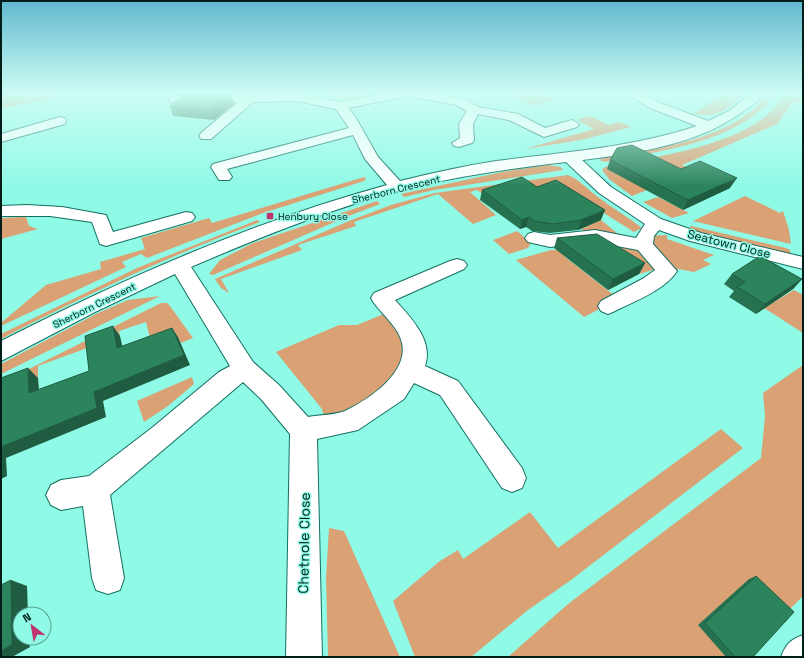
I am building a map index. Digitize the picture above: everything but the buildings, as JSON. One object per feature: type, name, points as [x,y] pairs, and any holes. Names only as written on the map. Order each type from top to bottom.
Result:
[{"type":"street","points":[[1,138],[51,124]]},
{"type":"street","points":[[206,136],[220,124]]},
{"type":"street","points":[[353,124],[372,159],[397,187]]},
{"type":"street","points":[[459,143],[467,140],[466,124]]},
{"type":"street","points":[[525,124],[544,134],[572,124]]},
{"type":"street","points":[[702,124],[708,126]]},
{"type":"street","name":"Sherborn Crescent","points":[[1,352],[42,330],[179,264],[257,232],[360,197],[397,187],[492,166],[624,149],[676,139],[713,124]]},
{"type":"street","points":[[224,176],[218,167],[357,130]]},
{"type":"street","name":"Seatown Close","points":[[569,156],[605,190],[655,223],[696,237],[803,263]]},
{"type":"street","points":[[1,211],[36,209],[67,211],[100,219],[106,240],[186,217]]},
{"type":"street","points":[[644,245],[645,236],[655,223]]},
{"type":"street","points":[[534,238],[550,241],[595,236],[644,245],[667,271],[651,283],[608,306]]},
{"type":"street","points":[[179,264],[245,369],[270,392],[303,430],[349,422],[395,392],[414,364],[414,344],[409,331],[382,298],[457,265]]},
{"type":"street","points":[[61,495],[95,489],[162,436],[228,379],[245,369]]},
{"type":"street","points":[[409,372],[428,377],[449,388],[512,478]]},
{"type":"street","name":"Chetnole Close","points":[[303,430],[305,498],[302,615],[304,657]]},
{"type":"street","points":[[95,489],[108,578]]},
{"type":"street","points":[[799,657],[803,653]]},
{"type":"shaded area","points":[[584,124],[609,125],[623,124],[631,127],[581,140],[525,149],[594,129]]},
{"type":"shaded area","points":[[732,124],[740,124],[710,138],[691,144],[605,162],[599,160],[615,155],[678,144]]},
{"type":"shaded area","points":[[754,124],[777,124],[682,165],[695,171],[632,196],[609,179],[602,170],[605,167],[668,155],[712,143]]},
{"type":"shaded area","points":[[548,165],[561,167],[563,170],[434,190],[404,197],[401,194],[502,172]]},
{"type":"shaded area","points":[[568,175],[642,228],[634,232],[561,186],[517,219],[477,190],[470,192],[496,215],[473,224],[438,194],[354,222],[356,226],[298,245],[302,250],[221,279],[229,293],[221,288],[215,279],[349,221],[391,205],[435,193]]},
{"type":"shaded area","points":[[364,177],[366,179],[364,181],[263,213],[147,258],[141,254],[122,262],[126,267],[1,326],[1,323],[46,285],[101,269],[100,262],[145,249],[141,238],[209,218],[212,223]]},
{"type":"shaded area","points":[[745,196],[780,213],[783,211],[789,230],[791,244],[693,221]]},
{"type":"shaded area","points":[[658,197],[689,213],[672,218],[643,202]]},
{"type":"shaded area","points":[[377,201],[380,204],[346,217],[213,275],[209,274],[220,260],[253,243]]},
{"type":"shaded area","points":[[26,217],[29,226],[38,229],[1,239],[1,218]]},
{"type":"shaded area","points":[[257,220],[260,222],[129,276],[1,339],[1,334],[137,268]]},
{"type":"shaded area","points":[[601,220],[628,242],[645,236],[667,235],[667,239],[714,255],[703,260],[711,264],[694,272],[678,269],[667,271],[653,270],[639,274],[602,250],[595,236],[581,229]]},
{"type":"shaded area","points":[[691,226],[786,248],[790,250],[792,260],[696,237],[689,228]]},
{"type":"shaded area","points":[[517,231],[531,243],[528,248],[509,254],[493,240]]},
{"type":"shaded area","points":[[551,250],[578,250],[565,257],[619,299],[584,317],[516,260]]},
{"type":"shaded area","points":[[794,290],[803,295],[803,333],[764,308]]},
{"type":"shaded area","points":[[160,296],[1,374],[1,364],[96,314],[128,300]]},
{"type":"shaded area","points":[[161,303],[167,303],[170,306],[193,338],[181,343],[178,337],[152,347],[146,322],[119,331],[120,336],[38,366],[38,378],[1,383]]},
{"type":"shaded area","points":[[391,311],[409,331],[395,392],[327,427],[322,409],[276,352],[339,325],[357,325]]},
{"type":"shaded area","points":[[803,365],[803,596],[785,614],[726,657],[508,657],[568,604],[761,458],[765,416],[763,393]]},
{"type":"shaded area","points":[[192,377],[194,384],[168,406],[144,422],[137,401]]},
{"type":"shaded area","points":[[721,429],[743,448],[571,580],[528,610],[471,657],[415,657],[393,601],[440,561],[458,550],[463,559],[530,512],[558,548]]},
{"type":"shaded area","points":[[329,528],[344,531],[400,657],[328,657],[326,578]]},
{"type":"place","name":"Henbury Close","points":[[270,216]]}]
